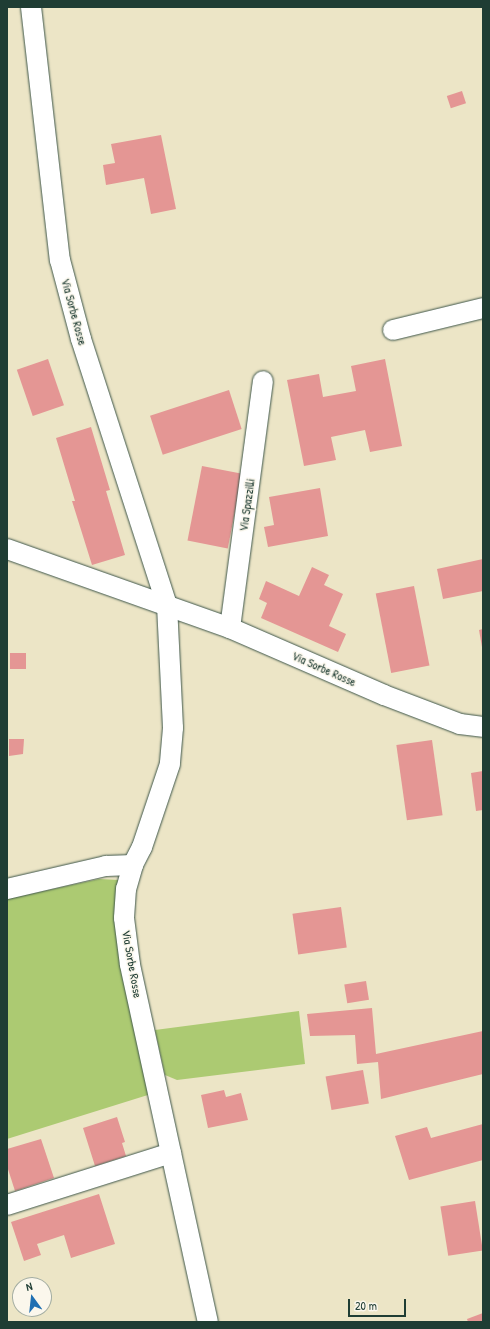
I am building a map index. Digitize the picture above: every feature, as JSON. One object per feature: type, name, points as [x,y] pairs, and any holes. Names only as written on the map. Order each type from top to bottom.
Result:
[{"type":"street","name":"Via Sorbe Rosse","points":[[31,7],[60,260],[81,339],[167,605],[173,728],[170,764],[126,889],[124,918],[130,965],[208,1322]]},
{"type":"street","points":[[393,330],[483,308]]},
{"type":"street","name":"Via Spazzilli","points":[[230,628],[263,381]]},
{"type":"street","name":"Via Sorbe Rosse","points":[[7,549],[230,628],[384,695],[460,724],[483,727]]},
{"type":"street","points":[[7,889],[106,866],[133,866]]},
{"type":"street","points":[[7,1205],[171,1153]]},
{"type":"green space","points":[[99,879],[119,880],[151,1094],[7,1139],[7,899]]},
{"type":"green space","points":[[299,1011],[305,1064],[177,1080],[165,1075],[155,1030]]},
{"type":"building","points":[[462,91],[466,103],[451,108],[447,96]]},
{"type":"building","points":[[161,135],[176,209],[151,214],[144,178],[106,185],[103,165],[115,163],[111,144]]},
{"type":"building","points":[[48,359],[64,405],[33,416],[17,370]]},
{"type":"building","points":[[385,359],[402,446],[370,452],[365,430],[331,437],[336,460],[304,466],[287,380],[319,374],[323,397],[356,391],[351,366]]},
{"type":"building","points":[[229,390],[242,429],[163,455],[150,416]]},
{"type":"building","points":[[91,427],[110,490],[106,491],[125,555],[92,565],[72,501],[75,501],[56,438]]},
{"type":"building","points":[[202,466],[242,474],[228,548],[187,541]]},
{"type":"building","points":[[320,488],[328,536],[268,547],[264,527],[274,525],[269,497]]},
{"type":"building","points":[[483,559],[483,591],[443,599],[437,569]]},
{"type":"building","points":[[312,567],[329,575],[324,585],[343,594],[329,626],[346,634],[338,652],[261,618],[267,603],[259,599],[266,581],[299,596]]},
{"type":"building","points":[[414,586],[429,666],[391,673],[376,593]]},
{"type":"building","points":[[483,629],[483,647],[482,647],[479,630]]},
{"type":"building","points":[[10,653],[26,653],[26,669],[10,669]]},
{"type":"building","points":[[9,739],[24,739],[23,754],[9,756]]},
{"type":"building","points":[[432,740],[443,815],[407,820],[396,745]]},
{"type":"building","points":[[483,771],[483,810],[476,811],[471,773]]},
{"type":"building","points":[[341,907],[347,948],[298,954],[292,914]]},
{"type":"building","points":[[366,981],[369,1000],[347,1003],[344,984]]},
{"type":"building","points":[[372,1008],[376,1054],[483,1031],[483,1074],[381,1099],[378,1062],[357,1064],[355,1035],[310,1036],[307,1014]]},
{"type":"building","points":[[363,1070],[369,1103],[331,1110],[326,1077]]},
{"type":"building","points":[[224,1090],[226,1097],[241,1093],[248,1120],[208,1128],[201,1095]]},
{"type":"building","points":[[117,1117],[125,1142],[122,1143],[126,1156],[95,1166],[83,1128]]},
{"type":"building","points":[[483,1124],[483,1160],[409,1180],[395,1136],[427,1127],[431,1138]]},
{"type":"building","points":[[41,1139],[54,1178],[15,1191],[7,1166],[7,1149]]},
{"type":"building","points":[[99,1194],[115,1244],[71,1258],[64,1235],[37,1244],[41,1255],[24,1261],[11,1222]]},
{"type":"building","points":[[475,1201],[483,1250],[448,1256],[440,1206]]},
{"type":"building","points":[[483,1313],[483,1322],[468,1322],[467,1319]]}]
